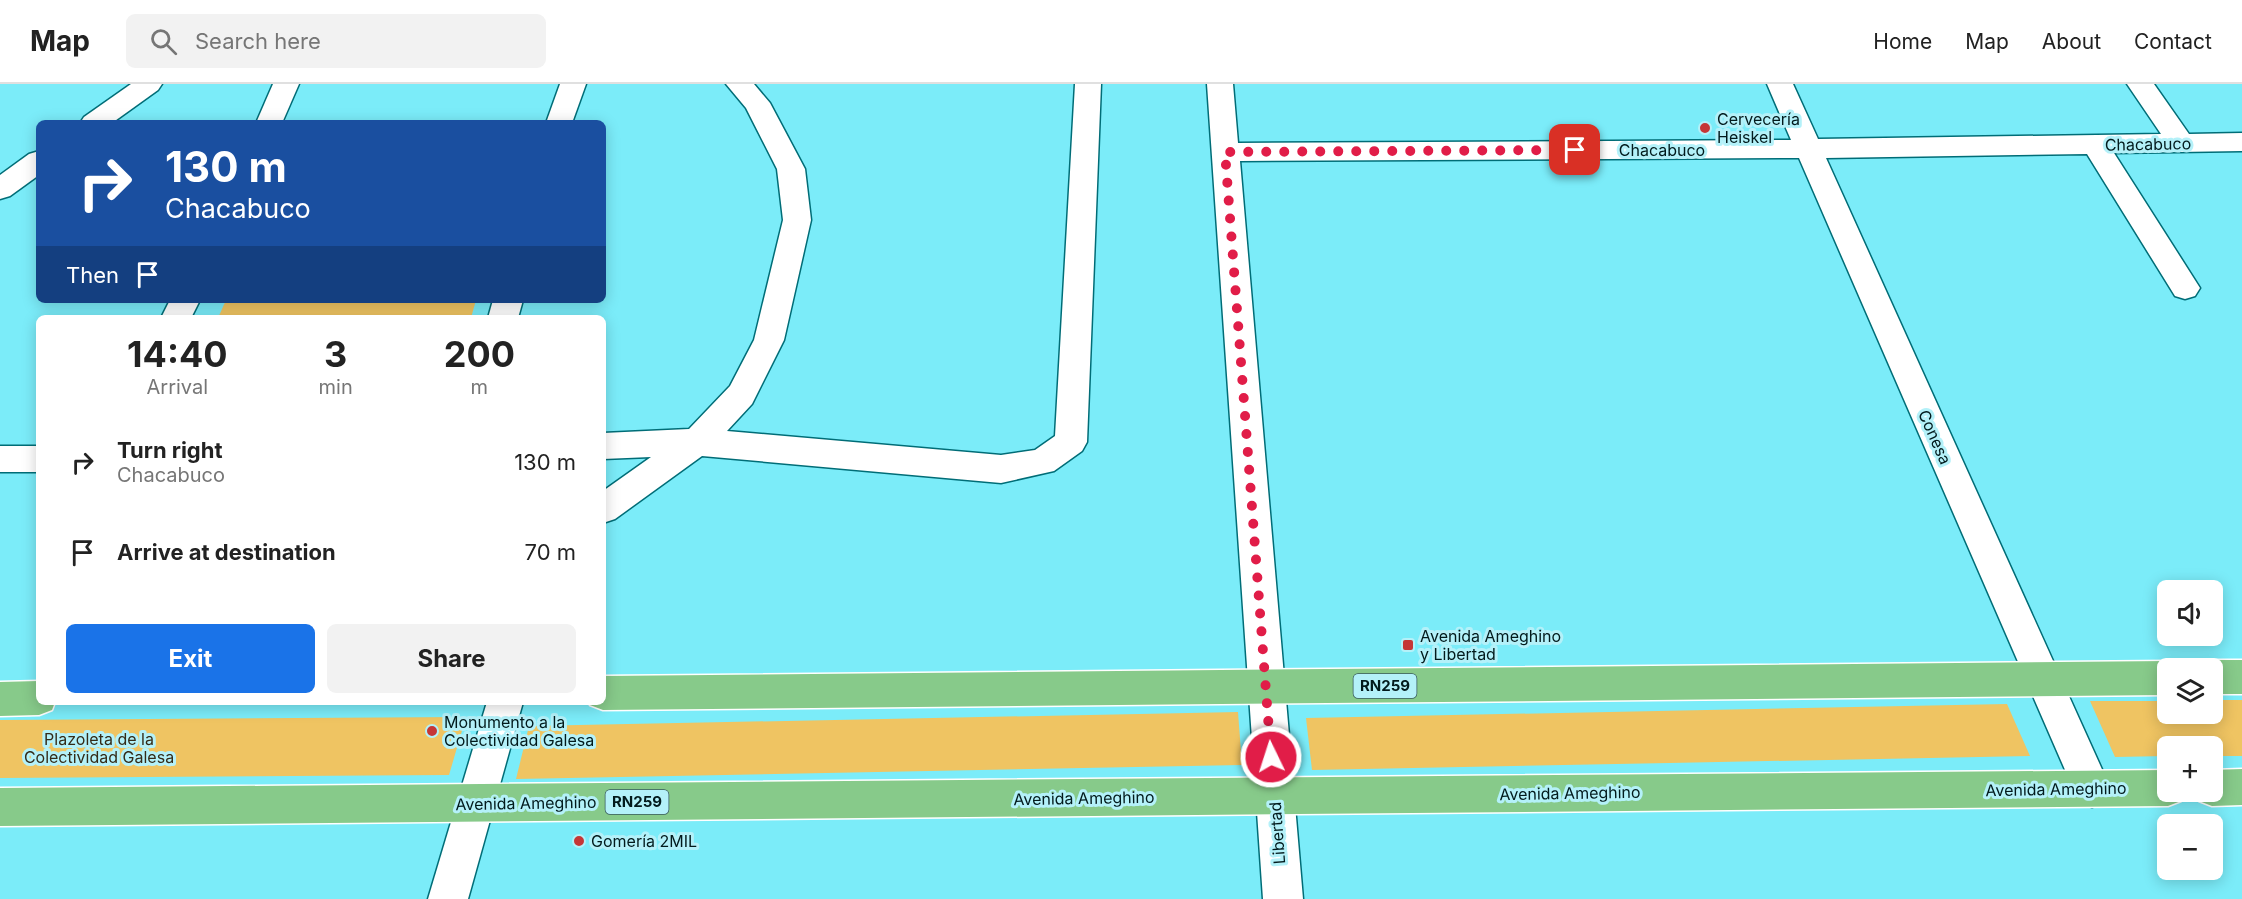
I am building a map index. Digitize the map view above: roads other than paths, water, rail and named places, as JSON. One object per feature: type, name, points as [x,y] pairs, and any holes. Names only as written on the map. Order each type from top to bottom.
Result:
[{"type":"highway","points":[[2223,677],[2242,677]]},
{"type":"highway","name":"RN259","points":[[606,693],[2157,678]]},
{"type":"highway","points":[[0,699],[36,698]]},
{"type":"highway","points":[[2223,788],[2242,787]]},
{"type":"highway","name":"Avenida Ameghino","points":[[0,807],[2157,788]]},
{"type":"street","points":[[97,120],[150,84]]},
{"type":"street","points":[[270,120],[286,84]]},
{"type":"street","points":[[560,120],[573,84]]},
{"type":"street","points":[[606,507],[697,442],[741,395],[769,340],[796,220],[791,169],[757,103],[739,84]]},
{"type":"street","points":[[606,446],[697,442],[1001,469],[1043,462],[1071,442],[1089,84]]},
{"type":"street","name":"Libertad","points":[[1220,84],[1282,899]]},
{"type":"street","name":"Conesa","points":[[1780,84],[2092,789]]},
{"type":"street","points":[[2140,84],[2181,143]]},
{"type":"street","name":"Chacabuco","points":[[1225,152],[1809,149],[2242,142]]},
{"type":"street","points":[[2095,145],[2185,288]]},
{"type":"street","points":[[0,189],[36,163]]},
{"type":"street","points":[[0,459],[36,459]]},
{"type":"street","points":[[448,899],[504,705]]},
{"type":"place","name":"Cervecería Heiskel","points":[[1705,128]]},
{"type":"place","name":"Avenida Ameghino y Libertad","points":[[1408,645]]},
{"type":"place","name":"Monumento a la Colectividad Galesa","points":[[432,731]]},
{"type":"place","name":"Gomería 2MIL","points":[[579,841]]},
{"type":"park label","name":"Plazoleta de la Colectividad Galesa","points":[[99,748]]}]
